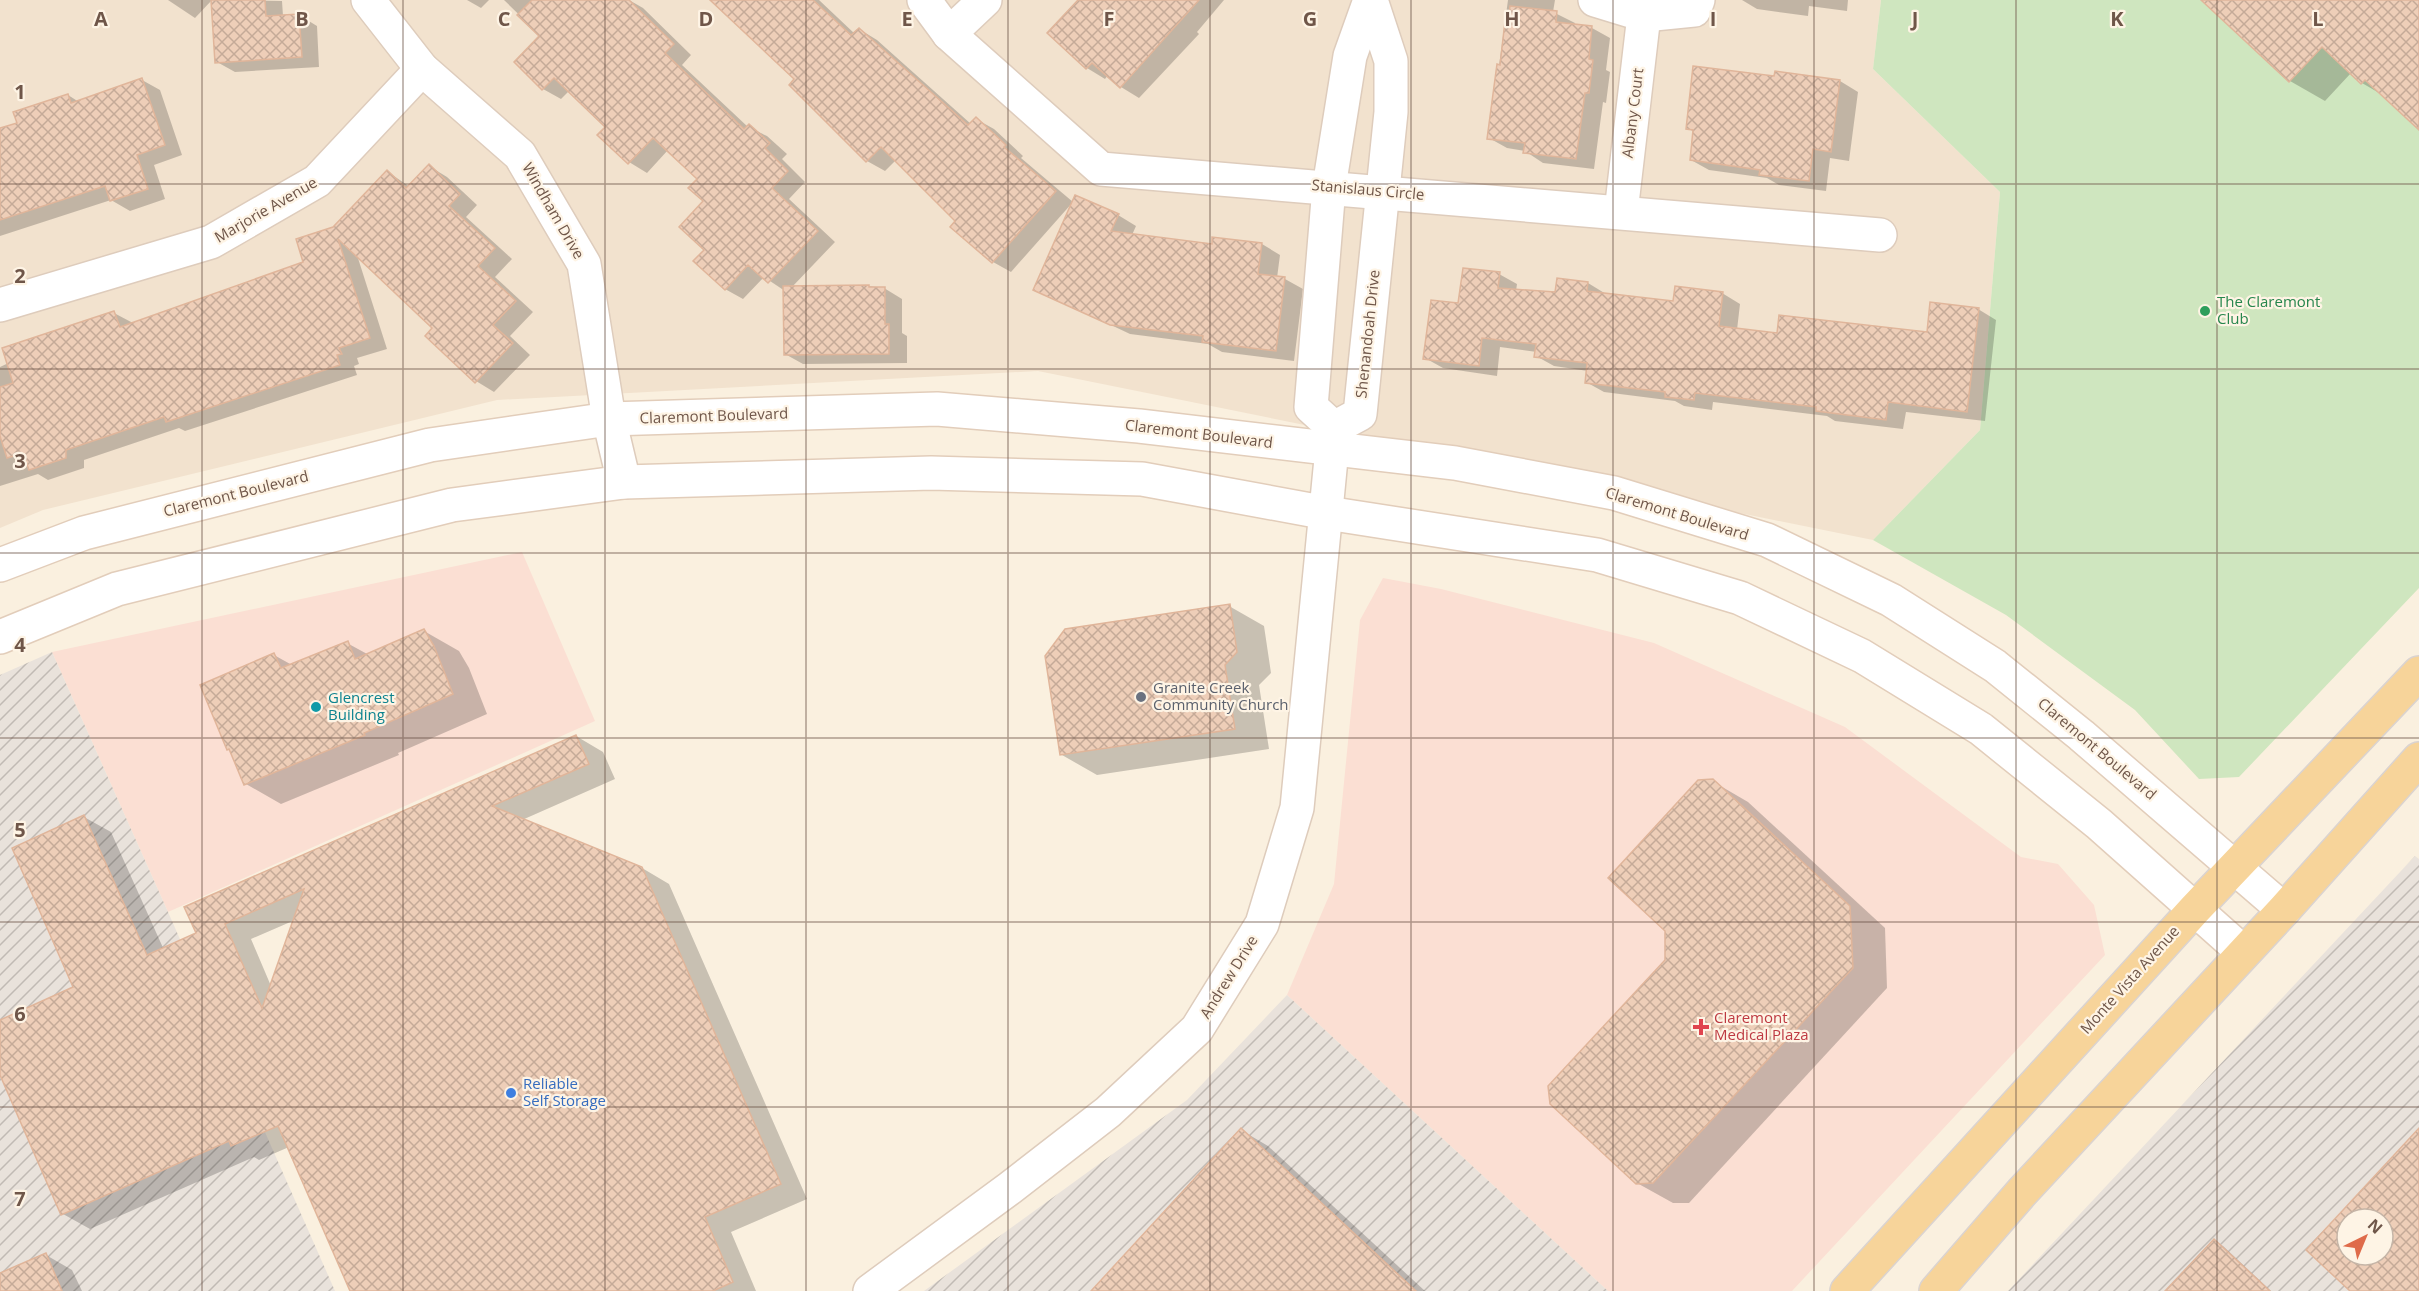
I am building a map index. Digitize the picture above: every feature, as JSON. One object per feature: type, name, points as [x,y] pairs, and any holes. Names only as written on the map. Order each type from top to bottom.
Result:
[{"type":"main road","name":"Windham Drive","points":[[368,0],[422,69],[520,155],[584,264],[609,419],[624,482]]},
{"type":"main road","name":"Stanislaus Circle","points":[[924,0],[949,34],[1101,169],[1382,191],[1880,236]]},
{"type":"main road","points":[[949,34],[985,0]]},
{"type":"main road","name":"Shenandoah Drive","points":[[1370,0],[1391,61],[1391,112],[1360,414],[1333,438],[1311,407],[1329,187],[1350,56],[1370,0]]},
{"type":"main road","points":[[1595,0],[1644,15],[1694,10],[1698,0]]},
{"type":"main road","name":"Albany Court","points":[[1621,212],[1644,15]]},
{"type":"main road","name":"Marjorie Avenue","points":[[0,305],[211,242],[317,181],[422,69]]},
{"type":"main road","name":"Claremont Boulevard","points":[[0,565],[84,533],[430,446],[609,419],[937,409],[1139,426],[1333,438],[1614,493],[1767,540],[1892,600],[1995,666],[2081,735],[2284,910]]},
{"type":"main road","name":"Andrew Drive","points":[[870,1291],[1010,1188],[1108,1112],[1197,1029],[1262,924],[1297,808],[1333,438]]},
{"type":"main road","points":[[0,637],[117,589],[452,505],[624,482],[931,473],[1142,479],[1327,513],[1597,555],[1740,598],[1862,656],[1981,729],[2099,824],[2243,952]]},
{"type":"main road","name":"Monte Vista Avenue","points":[[1846,1291],[2194,909],[2419,673]]},
{"type":"main road","points":[[1936,1291],[2022,1192],[2284,910],[2419,759]]},
{"type":"shaded area","points":[[0,0],[1881,0],[1873,69],[2000,192],[1980,430],[1873,540],[1038,371],[497,400],[43,510],[0,528]]},
{"type":"shaded area","points":[[522,552],[595,721],[168,912],[52,652]]},
{"type":"shaded area","points":[[1383,578],[1441,589],[1654,643],[1845,727],[2021,857],[2058,864],[2094,905],[2105,955],[1792,1291],[1608,1291],[1287,995],[1334,884],[1360,620]]},
{"type":"shaded area","points":[[52,652],[335,1291],[0,1291],[0,675]]},
{"type":"shaded area","points":[[2415,856],[2419,859],[2419,1291],[2008,1291]]},
{"type":"shaded area","points":[[1287,995],[1608,1291],[924,1291],[1187,1100]]},
{"type":"green space","name":"The Claremont Club","points":[[1881,0],[2419,0],[2419,588],[2239,777],[2199,779],[2135,710],[2006,615],[1873,540],[1980,430],[2000,192],[1873,69]]},
{"type":"building","points":[[211,0],[265,0],[266,16],[299,14],[302,57],[215,63]]},
{"type":"building","points":[[532,0],[629,0],[674,44],[665,53],[744,129],[749,124],[770,143],[765,148],[788,171],[772,188],[818,231],[768,283],[748,265],[725,290],[693,261],[704,250],[679,227],[703,201],[688,188],[697,179],[653,138],[628,164],[597,135],[605,127],[554,78],[542,90],[514,62],[539,36],[517,15]]},
{"type":"building","points":[[710,0],[813,0],[851,35],[859,28],[968,125],[976,117],[1006,145],[1004,147],[1056,191],[992,263],[950,227],[955,221],[881,147],[866,162],[789,85],[794,79]]},
{"type":"building","points":[[1078,0],[1199,0],[1120,88],[1092,63],[1086,69],[1047,33]]},
{"type":"building","points":[[2201,0],[2419,0],[2419,130],[2365,80],[2361,84],[2322,47],[2289,82]]},
{"type":"building","points":[[1510,6],[1557,11],[1556,22],[1592,26],[1589,59],[1593,60],[1589,93],[1585,93],[1576,159],[1523,153],[1525,143],[1487,139],[1497,64],[1500,65],[1505,21],[1508,22]]},
{"type":"building","points":[[1693,66],[1774,76],[1775,71],[1840,80],[1831,152],[1813,149],[1809,181],[1759,175],[1760,170],[1690,160],[1693,130],[1686,129]]},
{"type":"building","points":[[142,78],[165,145],[137,155],[148,189],[110,201],[105,186],[0,220],[0,128],[17,123],[13,112],[68,94],[71,103]]},
{"type":"building","points":[[429,164],[460,194],[449,206],[495,248],[478,266],[516,301],[493,325],[513,343],[475,383],[425,336],[432,328],[338,239],[370,338],[339,348],[342,354],[337,355],[340,365],[166,422],[164,417],[66,450],[66,458],[29,470],[23,453],[7,458],[0,436],[0,387],[13,383],[2,348],[114,311],[120,327],[303,262],[296,239],[333,227],[387,170],[406,188]]},
{"type":"building","points":[[1075,195],[1119,214],[1111,231],[1212,244],[1212,237],[1262,243],[1258,274],[1285,277],[1276,351],[1202,342],[1203,336],[1110,325],[1033,290]]},
{"type":"building","points":[[1463,268],[1500,272],[1498,288],[1555,292],[1557,278],[1588,282],[1587,291],[1673,301],[1675,286],[1723,292],[1719,326],[1777,333],[1779,315],[1927,332],[1930,302],[1979,308],[1967,412],[1888,402],[1886,420],[1816,411],[1816,407],[1695,393],[1694,400],[1665,397],[1665,392],[1585,383],[1587,363],[1534,357],[1536,344],[1482,338],[1479,366],[1423,359],[1431,300],[1458,303]]},
{"type":"building","points":[[869,285],[869,287],[885,287],[885,324],[889,324],[889,354],[784,355],[783,286]]},
{"type":"building","name":"Granite Creek Community Church","points":[[1230,604],[1237,652],[1225,665],[1235,729],[1060,755],[1045,656],[1065,629]]},
{"type":"building","name":"Glencrest Building","points":[[424,629],[434,646],[453,694],[364,733],[365,735],[244,785],[200,685],[274,653],[281,668],[348,641],[355,659]]},
{"type":"building","points":[[576,735],[589,764],[492,806],[642,867],[781,1184],[705,1217],[733,1282],[713,1291],[350,1291],[278,1126],[231,1146],[229,1141],[61,1215],[0,1075],[0,1020],[73,987],[12,848],[84,815],[147,955],[196,933],[184,907]],"holes":[[[304,889],[262,1008],[225,924]]]},
{"type":"building","name":"Claremont Medical Plaza","points":[[1713,779],[1850,906],[1853,968],[1653,1183],[1636,1184],[1550,1104],[1548,1086],[1665,960],[1665,931],[1608,878],[1698,780]]},
{"type":"building","points":[[1241,1128],[1416,1291],[1091,1291]]},
{"type":"building","points":[[2419,1128],[2419,1291],[2350,1291],[2306,1250],[2335,1219],[2335,1267],[2395,1267],[2395,1207],[2346,1207]]},
{"type":"building","points":[[2214,1239],[2270,1291],[2165,1291]]},
{"type":"building","points":[[46,1253],[62,1291],[0,1291],[0,1273]]},
{"type":"place","name":"The Claremont Club","points":[[2205,311]]},
{"type":"place","name":"Granite Creek Community Church","points":[[1141,697]]},
{"type":"place","name":"Glencrest Building","points":[[316,707]]},
{"type":"place","name":"Claremont Medical Plaza","points":[[1701,1027]]},
{"type":"place","name":"Reliable Self Storage","points":[[511,1093]]}]
